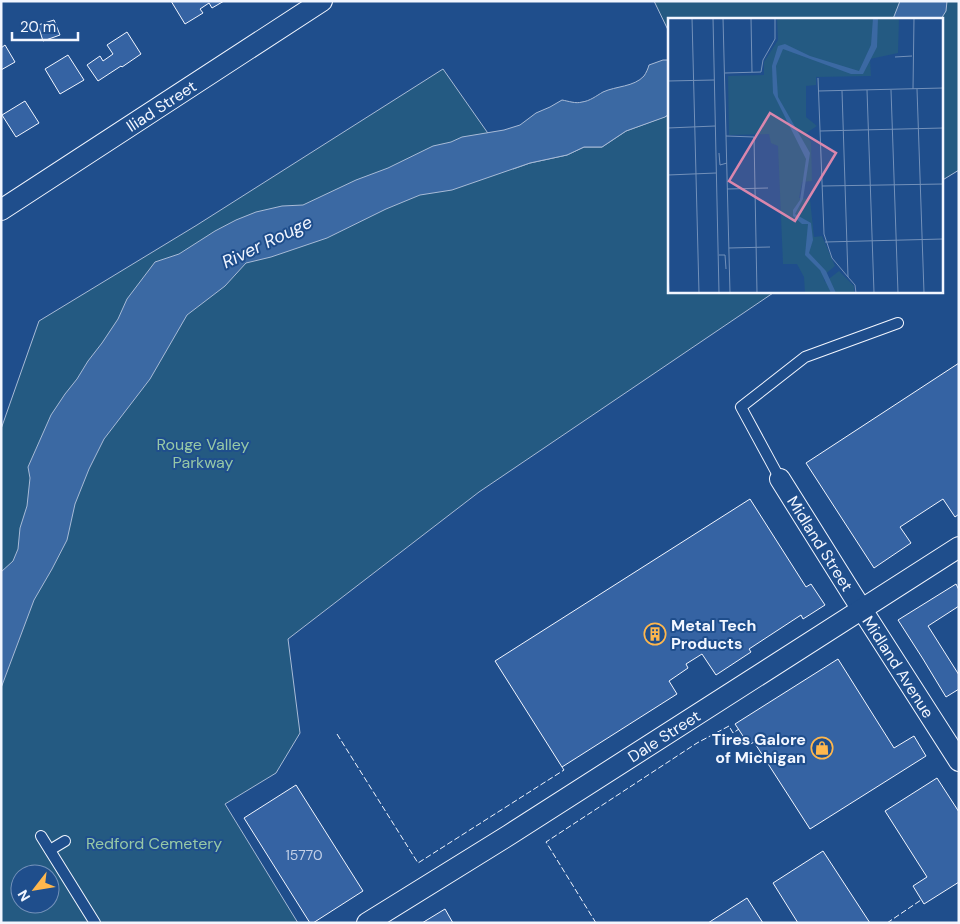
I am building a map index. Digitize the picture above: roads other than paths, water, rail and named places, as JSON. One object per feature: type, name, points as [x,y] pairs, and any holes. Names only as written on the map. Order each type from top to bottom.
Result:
[{"type":"street","name":"Iliad Street","points":[[1,210],[322,1]]},
{"type":"street","name":"Midland Street","points":[[780,479],[862,608]]},
{"type":"street","name":"Dale Street","points":[[367,923],[509,835],[959,547]]},
{"type":"street","name":"Midland Avenue","points":[[862,608],[959,761]]},
{"type":"lane","points":[[780,479],[741,407],[805,357],[898,323]]},
{"type":"lane","points":[[41,836],[95,923]]},
{"type":"lane","points":[[50,850],[65,841]]},
{"type":"water","points":[[900,1],[947,1],[946,11],[942,18],[893,18]]},
{"type":"water","name":"River Rouge","points":[[668,60],[668,115],[665,117],[626,131],[602,147],[584,147],[567,155],[530,163],[452,190],[420,195],[386,209],[327,238],[271,257],[246,263],[225,286],[187,315],[150,379],[104,439],[89,469],[75,504],[67,540],[34,600],[1,688],[1,572],[13,561],[18,549],[20,528],[27,506],[30,478],[28,467],[51,415],[118,319],[127,299],[155,262],[179,254],[215,231],[256,212],[282,206],[303,205],[433,146],[451,142],[462,137],[504,130],[520,125],[536,113],[562,100],[580,103],[608,90],[625,86],[640,80],[649,65]]},
{"type":"place","name":"Metal Tech Products","points":[[655,634]]},
{"type":"place","name":"Tires Galore of Michigan","points":[[822,748]]},
{"type":"park label","name":"Rouge Valley Parkway","points":[[203,453]]},
{"type":"park label","name":"Redford Cemetery","points":[[154,843]]}]
